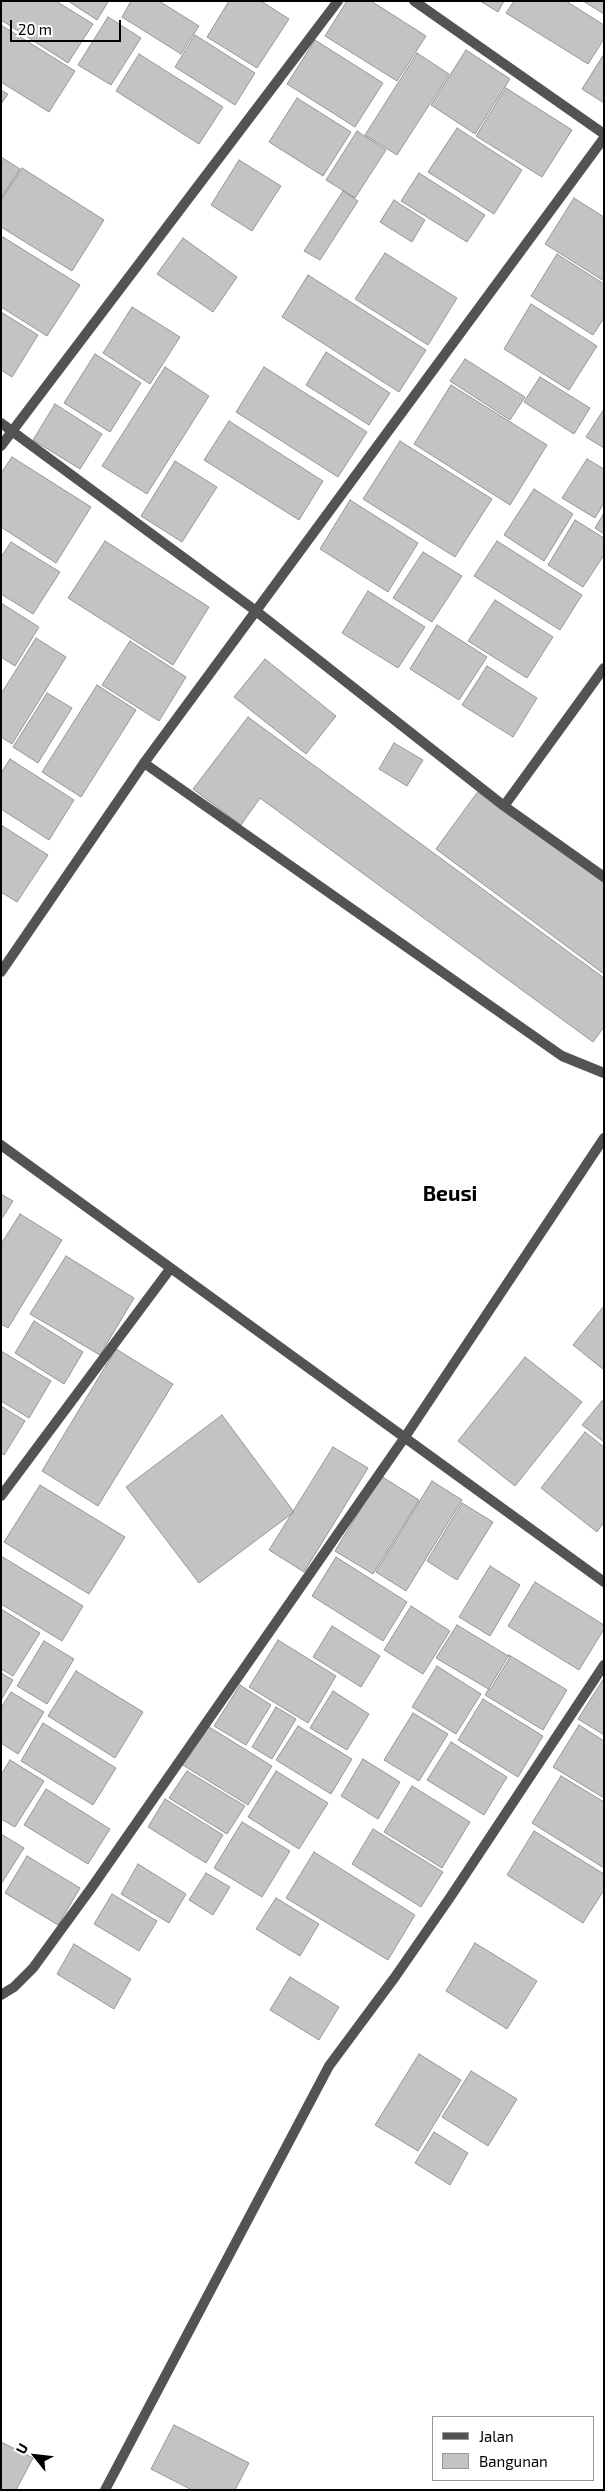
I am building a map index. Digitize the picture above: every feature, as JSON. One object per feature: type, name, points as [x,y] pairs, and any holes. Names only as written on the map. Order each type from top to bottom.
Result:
[{"type":"street","points":[[1,446],[338,1]]},
{"type":"street","points":[[414,1],[604,134]]},
{"type":"street","points":[[1,972],[144,763],[604,138]]},
{"type":"street","points":[[1,423],[256,611],[504,806],[604,877]]},
{"type":"street","points":[[504,806],[604,668]]},
{"type":"street","points":[[144,763],[562,1056],[604,1073]]},
{"type":"street","points":[[1,1995],[33,1968],[86,1896],[405,1437],[604,1138]]},
{"type":"street","points":[[1,1146],[604,1582]]},
{"type":"street","points":[[1,1496],[170,1269]]},
{"type":"street","points":[[105,2490],[328,2066],[395,1977],[451,1896],[604,1665]]},
{"type":"building","points":[[1,1],[56,1],[93,24],[68,63],[1,20]]},
{"type":"building","points":[[68,1],[107,1],[108,2],[97,20]]},
{"type":"building","points":[[131,1],[159,1],[199,26],[181,54],[122,17]]},
{"type":"building","points":[[229,1],[261,1],[289,19],[257,68],[207,37]]},
{"type":"building","points":[[347,1],[371,1],[426,36],[397,81],[325,36]]},
{"type":"building","points":[[480,1],[504,1],[498,12]]},
{"type":"building","points":[[514,1],[566,1],[604,25],[604,39],[588,64],[506,13]]},
{"type":"building","points":[[583,1],[604,1],[604,14]]},
{"type":"building","points":[[108,17],[141,38],[111,85],[78,65]]},
{"type":"building","points":[[1,25],[75,71],[49,112],[1,82]]},
{"type":"building","points":[[195,35],[255,73],[235,105],[175,67]]},
{"type":"building","points":[[315,40],[383,83],[355,127],[287,84]]},
{"type":"building","points":[[466,50],[510,79],[475,134],[431,105]]},
{"type":"building","points":[[417,53],[449,74],[397,155],[365,135]]},
{"type":"building","points":[[139,54],[223,107],[199,144],[116,91]]},
{"type":"building","points":[[604,54],[604,103],[582,89]]},
{"type":"building","points":[[506,88],[572,130],[542,177],[476,136]]},
{"type":"building","points":[[1,90],[8,94],[1,104]]},
{"type":"building","points":[[297,98],[351,132],[323,176],[269,142]]},
{"type":"building","points":[[457,128],[522,170],[494,214],[428,172]]},
{"type":"building","points":[[357,131],[386,150],[355,198],[326,180]]},
{"type":"building","points":[[1,157],[20,169],[1,198]]},
{"type":"building","points":[[239,160],[281,186],[252,231],[211,205]]},
{"type":"building","points":[[22,168],[104,220],[72,271],[1,227],[1,200]]},
{"type":"building","points":[[419,173],[485,215],[467,242],[401,201]]},
{"type":"building","points":[[343,191],[358,201],[320,260],[304,251]]},
{"type":"building","points":[[574,198],[604,217],[604,281],[545,244]]},
{"type":"building","points":[[394,200],[425,220],[412,242],[380,222]]},
{"type":"building","points":[[3,237],[80,285],[47,336],[1,307],[1,240]]},
{"type":"building","points":[[183,238],[237,277],[213,312],[157,274]]},
{"type":"building","points":[[385,253],[457,298],[428,345],[355,299]]},
{"type":"building","points":[[557,254],[604,284],[604,318],[593,335],[531,296]]},
{"type":"building","points":[[308,275],[426,350],[399,392],[282,317]]},
{"type":"building","points":[[531,304],[597,346],[569,390],[504,349]]},
{"type":"building","points":[[132,307],[180,337],[150,384],[103,353]]},
{"type":"building","points":[[1,312],[38,335],[12,377],[1,370]]},
{"type":"building","points":[[326,352],[390,393],[369,425],[306,385]]},
{"type":"building","points":[[95,354],[141,383],[110,432],[64,403]]},
{"type":"building","points":[[465,359],[525,397],[510,420],[450,381]]},
{"type":"building","points":[[165,367],[209,396],[147,494],[102,466]]},
{"type":"building","points":[[264,367],[367,432],[338,477],[236,412]]},
{"type":"building","points":[[540,377],[590,408],[574,434],[524,402]]},
{"type":"building","points":[[451,385],[547,445],[510,505],[414,444]]},
{"type":"building","points":[[55,404],[102,434],[80,469],[33,440]]},
{"type":"building","points":[[604,409],[604,448],[586,437]]},
{"type":"building","points":[[229,421],[323,481],[299,520],[204,460]]},
{"type":"building","points":[[400,441],[492,499],[455,557],[363,499]]},
{"type":"building","points":[[12,457],[91,507],[56,563],[1,527],[1,473]]},
{"type":"building","points":[[587,459],[604,469],[604,503],[595,518],[562,498]]},
{"type":"building","points":[[175,461],[217,487],[182,542],[141,516]]},
{"type":"building","points":[[534,489],[573,514],[544,561],[504,535]]},
{"type":"building","points":[[350,500],[418,543],[388,592],[320,549]]},
{"type":"building","points":[[604,513],[604,534],[595,528]]},
{"type":"building","points":[[575,520],[604,538],[604,555],[583,587],[548,565]]},
{"type":"building","points":[[105,541],[209,607],[173,665],[68,598]]},
{"type":"building","points":[[497,541],[582,595],[560,630],[474,576]]},
{"type":"building","points":[[11,542],[60,572],[33,614],[1,594],[1,557]]},
{"type":"building","points":[[423,552],[462,576],[432,622],[393,598]]},
{"type":"building","points":[[368,591],[425,627],[398,668],[342,633]]},
{"type":"building","points":[[495,600],[553,637],[527,678],[468,641]]},
{"type":"building","points":[[1,603],[39,627],[15,666],[1,657]]},
{"type":"building","points":[[437,625],[487,657],[459,700],[410,669]]},
{"type":"building","points":[[36,638],[66,657],[12,744],[1,737],[1,694]]},
{"type":"building","points":[[130,641],[186,677],[159,721],[102,685]]},
{"type":"building","points":[[265,659],[336,716],[306,754],[234,697]]},
{"type":"building","points":[[487,666],[537,698],[513,737],[462,705]]},
{"type":"building","points":[[97,685],[136,710],[81,797],[42,772]]},
{"type":"building","points":[[47,693],[72,708],[38,763],[13,747]]},
{"type":"building","points":[[248,717],[604,978],[604,1027],[593,1042],[260,798],[241,825],[193,789]]},
{"type":"building","points":[[394,743],[423,760],[407,786],[379,769]]},
{"type":"building","points":[[10,759],[74,800],[49,840],[1,809],[1,773]]},
{"type":"building","points":[[479,790],[604,883],[604,974],[436,849]]},
{"type":"building","points":[[1,825],[48,855],[17,902],[1,892]]},
{"type":"building","points":[[1,1194],[13,1201],[1,1220]]},
{"type":"building","points":[[20,1214],[62,1240],[8,1328],[1,1324],[1,1244]]},
{"type":"building","points":[[66,1256],[134,1298],[100,1355],[30,1314]]},
{"type":"building","points":[[604,1306],[604,1370],[573,1345]]},
{"type":"building","points":[[34,1321],[83,1352],[64,1384],[15,1353]]},
{"type":"building","points":[[116,1349],[173,1384],[98,1506],[42,1471]]},
{"type":"building","points":[[1,1351],[51,1381],[29,1418],[1,1401]]},
{"type":"building","points":[[525,1357],[582,1402],[515,1486],[458,1441]]},
{"type":"building","points":[[602,1401],[604,1402],[604,1442],[582,1425]]},
{"type":"building","points":[[1,1406],[25,1421],[4,1455],[1,1453]]},
{"type":"building","points":[[222,1415],[294,1512],[199,1583],[126,1487]]},
{"type":"building","points":[[585,1432],[604,1447],[604,1522],[597,1532],[541,1488]]},
{"type":"building","points":[[333,1447],[368,1468],[304,1572],[269,1550]]},
{"type":"building","points":[[381,1476],[419,1500],[373,1574],[335,1551]]},
{"type":"building","points":[[432,1481],[462,1500],[406,1591],[376,1572]]},
{"type":"building","points":[[40,1485],[125,1537],[89,1594],[4,1542]]},
{"type":"building","points":[[462,1503],[493,1522],[457,1580],[427,1561]]},
{"type":"building","points":[[1,1556],[83,1606],[62,1641],[1,1604]]},
{"type":"building","points":[[336,1557],[407,1602],[383,1641],[312,1596]]},
{"type":"building","points":[[490,1566],[520,1585],[490,1636],[459,1617]]},
{"type":"building","points":[[535,1582],[604,1625],[604,1629],[579,1670],[508,1626]]},
{"type":"building","points":[[411,1606],[450,1631],[423,1674],[384,1650]]},
{"type":"building","points":[[1,1609],[40,1633],[13,1676],[1,1669]]},
{"type":"building","points":[[457,1625],[510,1657],[490,1690],[436,1658]]},
{"type":"building","points":[[332,1626],[380,1656],[361,1687],[313,1657]]},
{"type":"building","points":[[278,1640],[336,1676],[308,1723],[249,1687]]},
{"type":"building","points":[[44,1641],[74,1659],[47,1704],[17,1686]]},
{"type":"building","points":[[509,1655],[567,1690],[543,1730],[485,1695]]},
{"type":"building","points":[[437,1666],[481,1694],[456,1734],[412,1707]]},
{"type":"building","points":[[76,1671],[143,1712],[115,1758],[48,1716]]},
{"type":"building","points":[[1,1673],[13,1680],[1,1700]]},
{"type":"building","points":[[604,1678],[604,1735],[578,1719]]},
{"type":"building","points":[[240,1685],[271,1705],[246,1745],[214,1726]]},
{"type":"building","points":[[333,1691],[369,1714],[347,1750],[310,1728]]},
{"type":"building","points":[[11,1692],[44,1712],[18,1754],[1,1743],[1,1708]]},
{"type":"building","points":[[483,1699],[543,1736],[518,1777],[458,1740]]},
{"type":"building","points":[[276,1707],[296,1719],[272,1759],[252,1747]]},
{"type":"building","points":[[413,1713],[448,1734],[419,1781],[384,1760]]},
{"type":"building","points":[[43,1723],[116,1768],[93,1805],[21,1761]]},
{"type":"building","points":[[206,1725],[272,1766],[248,1805],[181,1764]]},
{"type":"building","points":[[579,1725],[604,1741],[604,1798],[553,1767]]},
{"type":"building","points":[[298,1726],[352,1759],[331,1794],[276,1760]]},
{"type":"building","points":[[451,1742],[507,1777],[484,1815],[427,1780]]},
{"type":"building","points":[[363,1759],[400,1782],[378,1819],[341,1796]]},
{"type":"building","points":[[10,1760],[44,1781],[15,1827],[1,1819],[1,1775]]},
{"type":"building","points":[[187,1771],[245,1806],[227,1834],[169,1798]]},
{"type":"building","points":[[276,1771],[328,1803],[299,1849],[248,1817]]},
{"type":"building","points":[[561,1776],[604,1802],[604,1868],[532,1823]]},
{"type":"building","points":[[412,1786],[470,1822],[442,1868],[384,1832]]},
{"type":"building","points":[[46,1789],[110,1829],[88,1864],[24,1825]]},
{"type":"building","points":[[165,1799],[223,1835],[206,1863],[148,1827]]},
{"type":"building","points":[[242,1822],[290,1851],[262,1897],[214,1868]]},
{"type":"building","points":[[373,1829],[443,1872],[421,1907],[352,1864]]},
{"type":"building","points":[[534,1831],[604,1874],[604,1890],[583,1923],[507,1875]]},
{"type":"building","points":[[1,1834],[24,1848],[1,1884]]},
{"type":"building","points":[[314,1852],[415,1915],[388,1960],[286,1898]]},
{"type":"building","points":[[27,1856],[80,1888],[58,1925],[5,1893]]},
{"type":"building","points":[[138,1864],[186,1894],[169,1923],[121,1894]]},
{"type":"building","points":[[206,1873],[230,1887],[213,1915],[189,1900]]},
{"type":"building","points":[[112,1894],[157,1921],[139,1951],[94,1924]]},
{"type":"building","points":[[276,1898],[319,1924],[300,1956],[256,1929]]},
{"type":"building","points":[[475,1943],[537,1981],[507,2029],[446,1991]]},
{"type":"building","points":[[74,1944],[131,1979],[114,2009],[57,1974]]},
{"type":"building","points":[[290,1977],[339,2007],[319,2040],[270,2010]]},
{"type":"building","points":[[419,2054],[461,2080],[418,2151],[375,2125]]},
{"type":"building","points":[[471,2071],[517,2099],[488,2146],[442,2117]]},
{"type":"building","points":[[434,2132],[468,2153],[450,2185],[415,2163]]},
{"type":"building","points":[[174,2425],[249,2463],[235,2490],[192,2490],[151,2469]]},
{"type":"building","points":[[1,2442],[33,2458],[16,2490],[1,2490]]},
{"type":"district","name":"Beusi","points":[[450,1194]]}]
